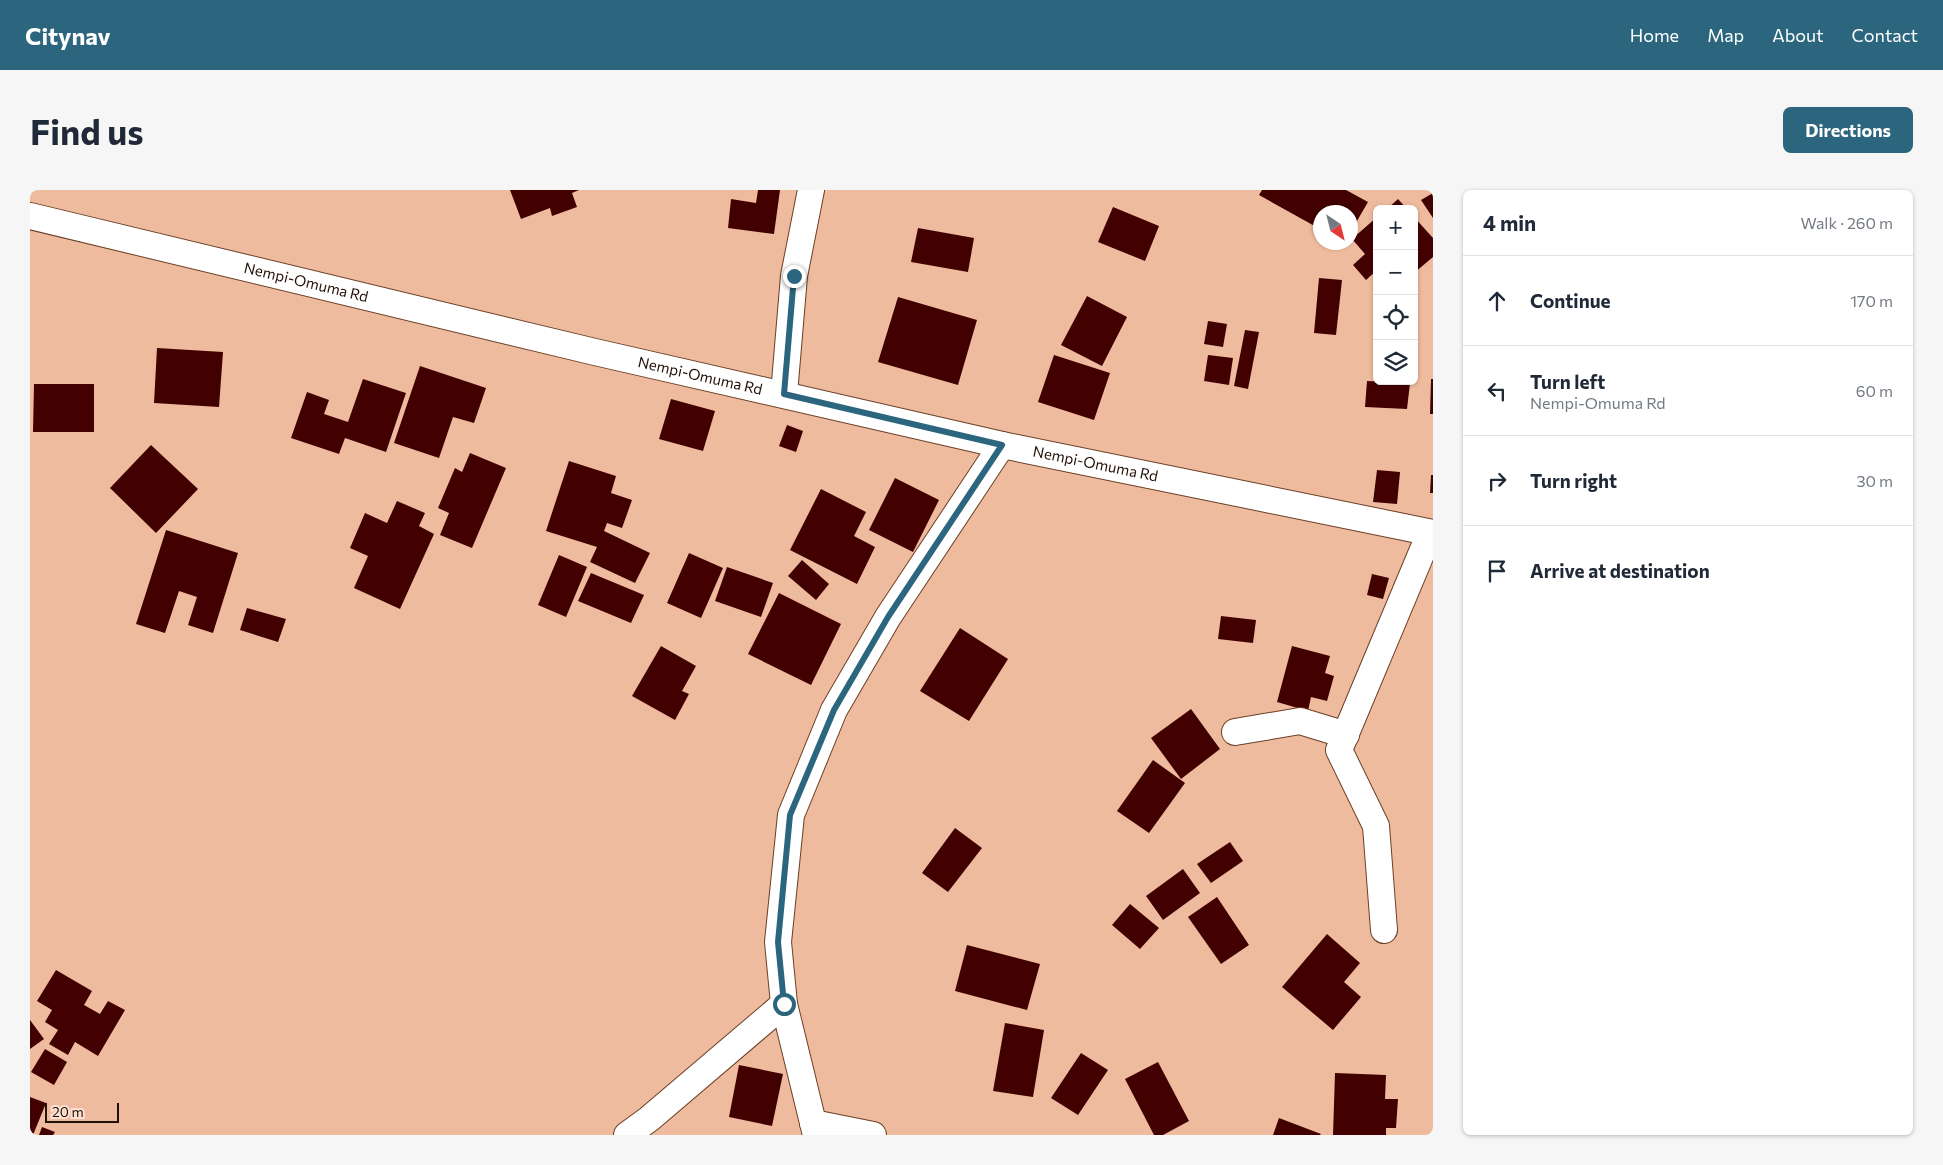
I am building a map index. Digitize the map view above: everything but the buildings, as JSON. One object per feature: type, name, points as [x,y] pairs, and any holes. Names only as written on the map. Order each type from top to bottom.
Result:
[{"type":"street","points":[[784,394],[794,276],[811,190]]},
{"type":"street","name":"Nempi-Omuma Rd","points":[[30,216],[595,352],[1002,445],[1432,533]]},
{"type":"street","points":[[873,1135],[814,1129],[784,1004],[778,942],[790,815],[834,710],[888,617],[1002,445]]},
{"type":"street","points":[[1384,930],[1376,826],[1339,750],[1432,533]]},
{"type":"street","points":[[1235,732],[1300,721],[1346,735]]},
{"type":"street","points":[[627,1135],[649,1119],[784,1004]]},
{"type":"route","points":[[784,1004],[778,942],[790,815],[834,710],[888,617],[1002,445],[784,394],[794,276]]}]
